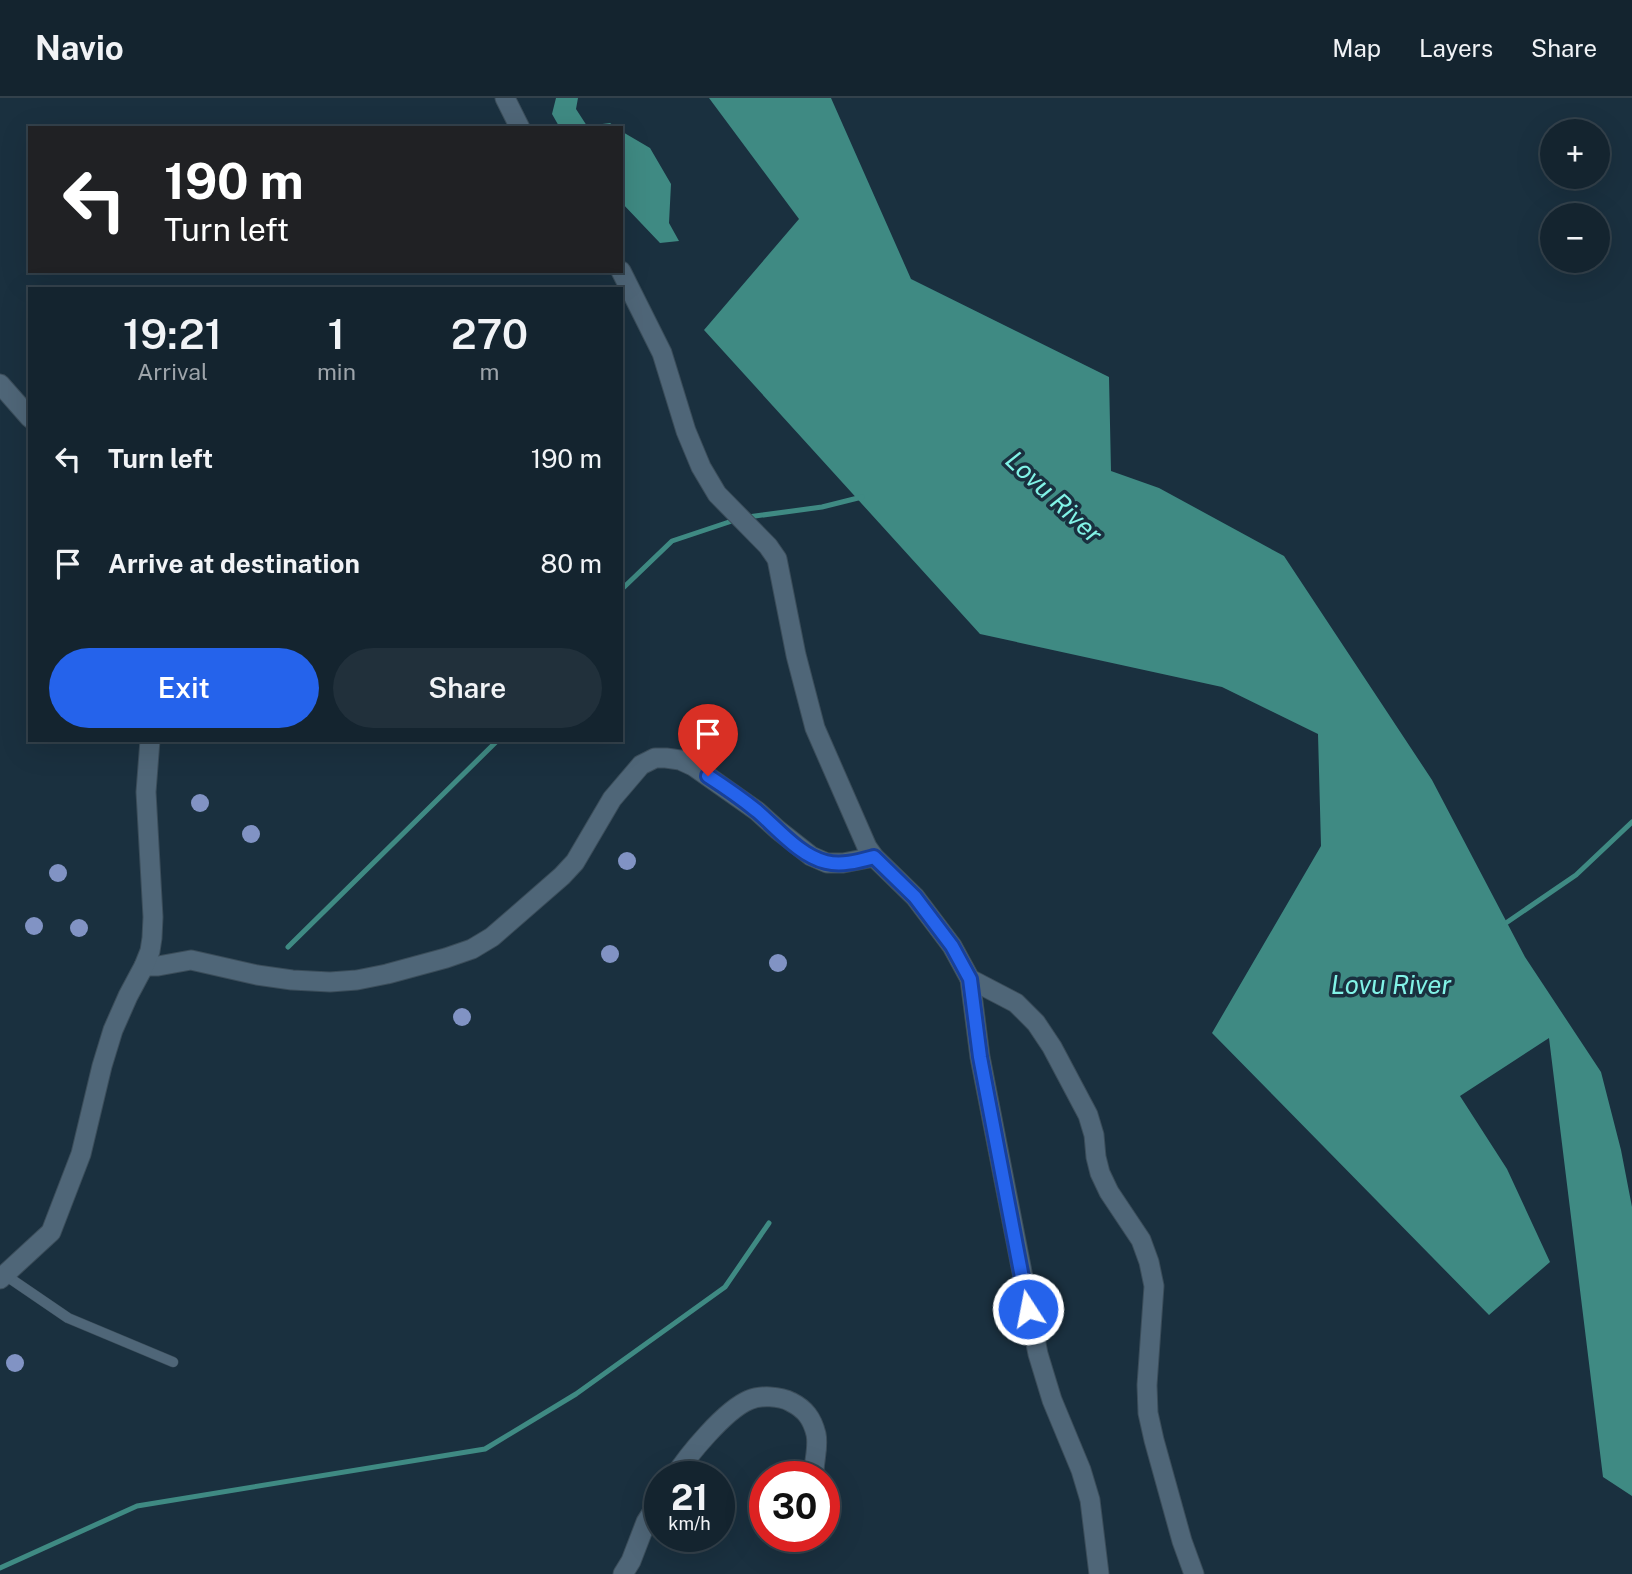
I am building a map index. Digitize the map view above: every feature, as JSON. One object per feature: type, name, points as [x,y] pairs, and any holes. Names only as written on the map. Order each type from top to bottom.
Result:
[{"type":"street","points":[[505,98],[519,126]]},
{"type":"street","points":[[622,273],[662,353],[685,431],[701,467],[718,494],[777,559],[796,655],[815,728],[867,847],[915,897],[952,946],[970,979],[980,1057],[1038,1354],[1052,1400],[1090,1500],[1099,1574]]},
{"type":"street","points":[[0,384],[28,416]]},
{"type":"street","points":[[3,1277],[51,1232],[81,1154],[113,1030],[145,966],[152,938],[153,917],[146,792],[150,742]]},
{"type":"street","points":[[145,966],[191,960],[292,980],[330,982],[387,974],[472,949],[492,937],[562,876],[575,862],[612,799],[641,765],[655,758],[680,760],[694,766],[757,811],[798,846],[827,863],[874,857]]},
{"type":"street","points":[[970,979],[1016,1003],[1036,1023],[1052,1047],[1088,1115],[1094,1135],[1096,1157],[1109,1192],[1141,1240],[1154,1286],[1147,1385],[1148,1413],[1182,1541],[1194,1574]]},
{"type":"street","points":[[685,1461],[736,1407],[751,1399],[767,1397],[785,1399],[803,1408],[812,1420],[817,1438],[815,1461]]},
{"type":"street","points":[[623,1574],[644,1527]]},
{"type":"lane","points":[[3,1277],[68,1318],[173,1362]]},
{"type":"water","points":[[556,98],[578,98],[576,109],[587,126],[559,126],[552,114]]},
{"type":"water","name":"Lovu River","points":[[709,98],[831,98],[911,279],[1109,377],[1111,471],[1159,488],[1284,556],[1432,780],[1525,957],[1601,1072],[1632,1207],[1632,1496],[1603,1477],[1549,1038],[1460,1096],[1507,1169],[1550,1262],[1489,1315],[1212,1033],[1321,846],[1318,734],[1222,687],[980,634],[704,330],[799,219]]},
{"type":"water","points":[[610,123],[614,126],[587,126]]},
{"type":"water","points":[[623,132],[650,148],[671,184],[669,223],[679,241],[660,243],[623,204]]},
{"type":"building","points":[[200,794],[206,797],[209,803],[206,809],[200,812],[194,809],[191,803],[194,797]]},
{"type":"building","points":[[251,825],[257,828],[260,834],[257,840],[251,843],[245,840],[242,834],[245,828]]},
{"type":"building","points":[[627,852],[633,855],[636,861],[633,867],[627,870],[621,867],[618,861],[621,855]]},
{"type":"building","points":[[58,864],[64,867],[67,873],[64,879],[58,882],[52,879],[49,873],[52,867]]},
{"type":"building","points":[[34,917],[40,920],[43,926],[40,932],[34,935],[28,932],[25,926],[28,920]]},
{"type":"building","points":[[79,919],[85,922],[88,928],[85,934],[79,937],[73,934],[70,928],[73,922]]},
{"type":"building","points":[[610,945],[616,948],[619,954],[616,960],[610,963],[604,960],[601,954],[604,948]]},
{"type":"building","points":[[778,954],[784,957],[787,963],[784,969],[778,972],[772,969],[769,963],[772,957]]},
{"type":"building","points":[[462,1008],[468,1011],[471,1017],[468,1023],[462,1026],[456,1023],[453,1017],[456,1011]]},
{"type":"building","points":[[15,1354],[21,1357],[24,1363],[21,1369],[15,1372],[9,1369],[6,1363],[9,1357]]},
{"type":"waterway","points":[[748,517],[822,507],[862,497]]},
{"type":"waterway","points":[[623,588],[672,541],[735,520]]},
{"type":"waterway","points":[[288,947],[496,742]]},
{"type":"waterway","points":[[1503,925],[1576,875],[1632,822]]},
{"type":"waterway","points":[[0,1568],[137,1506],[485,1449],[576,1394],[725,1287],[769,1223]]},
{"type":"route","points":[[708,776],[757,811],[811,856],[827,863],[856,862],[874,857],[915,897],[952,946],[970,979],[980,1057],[1028,1309]]}]
